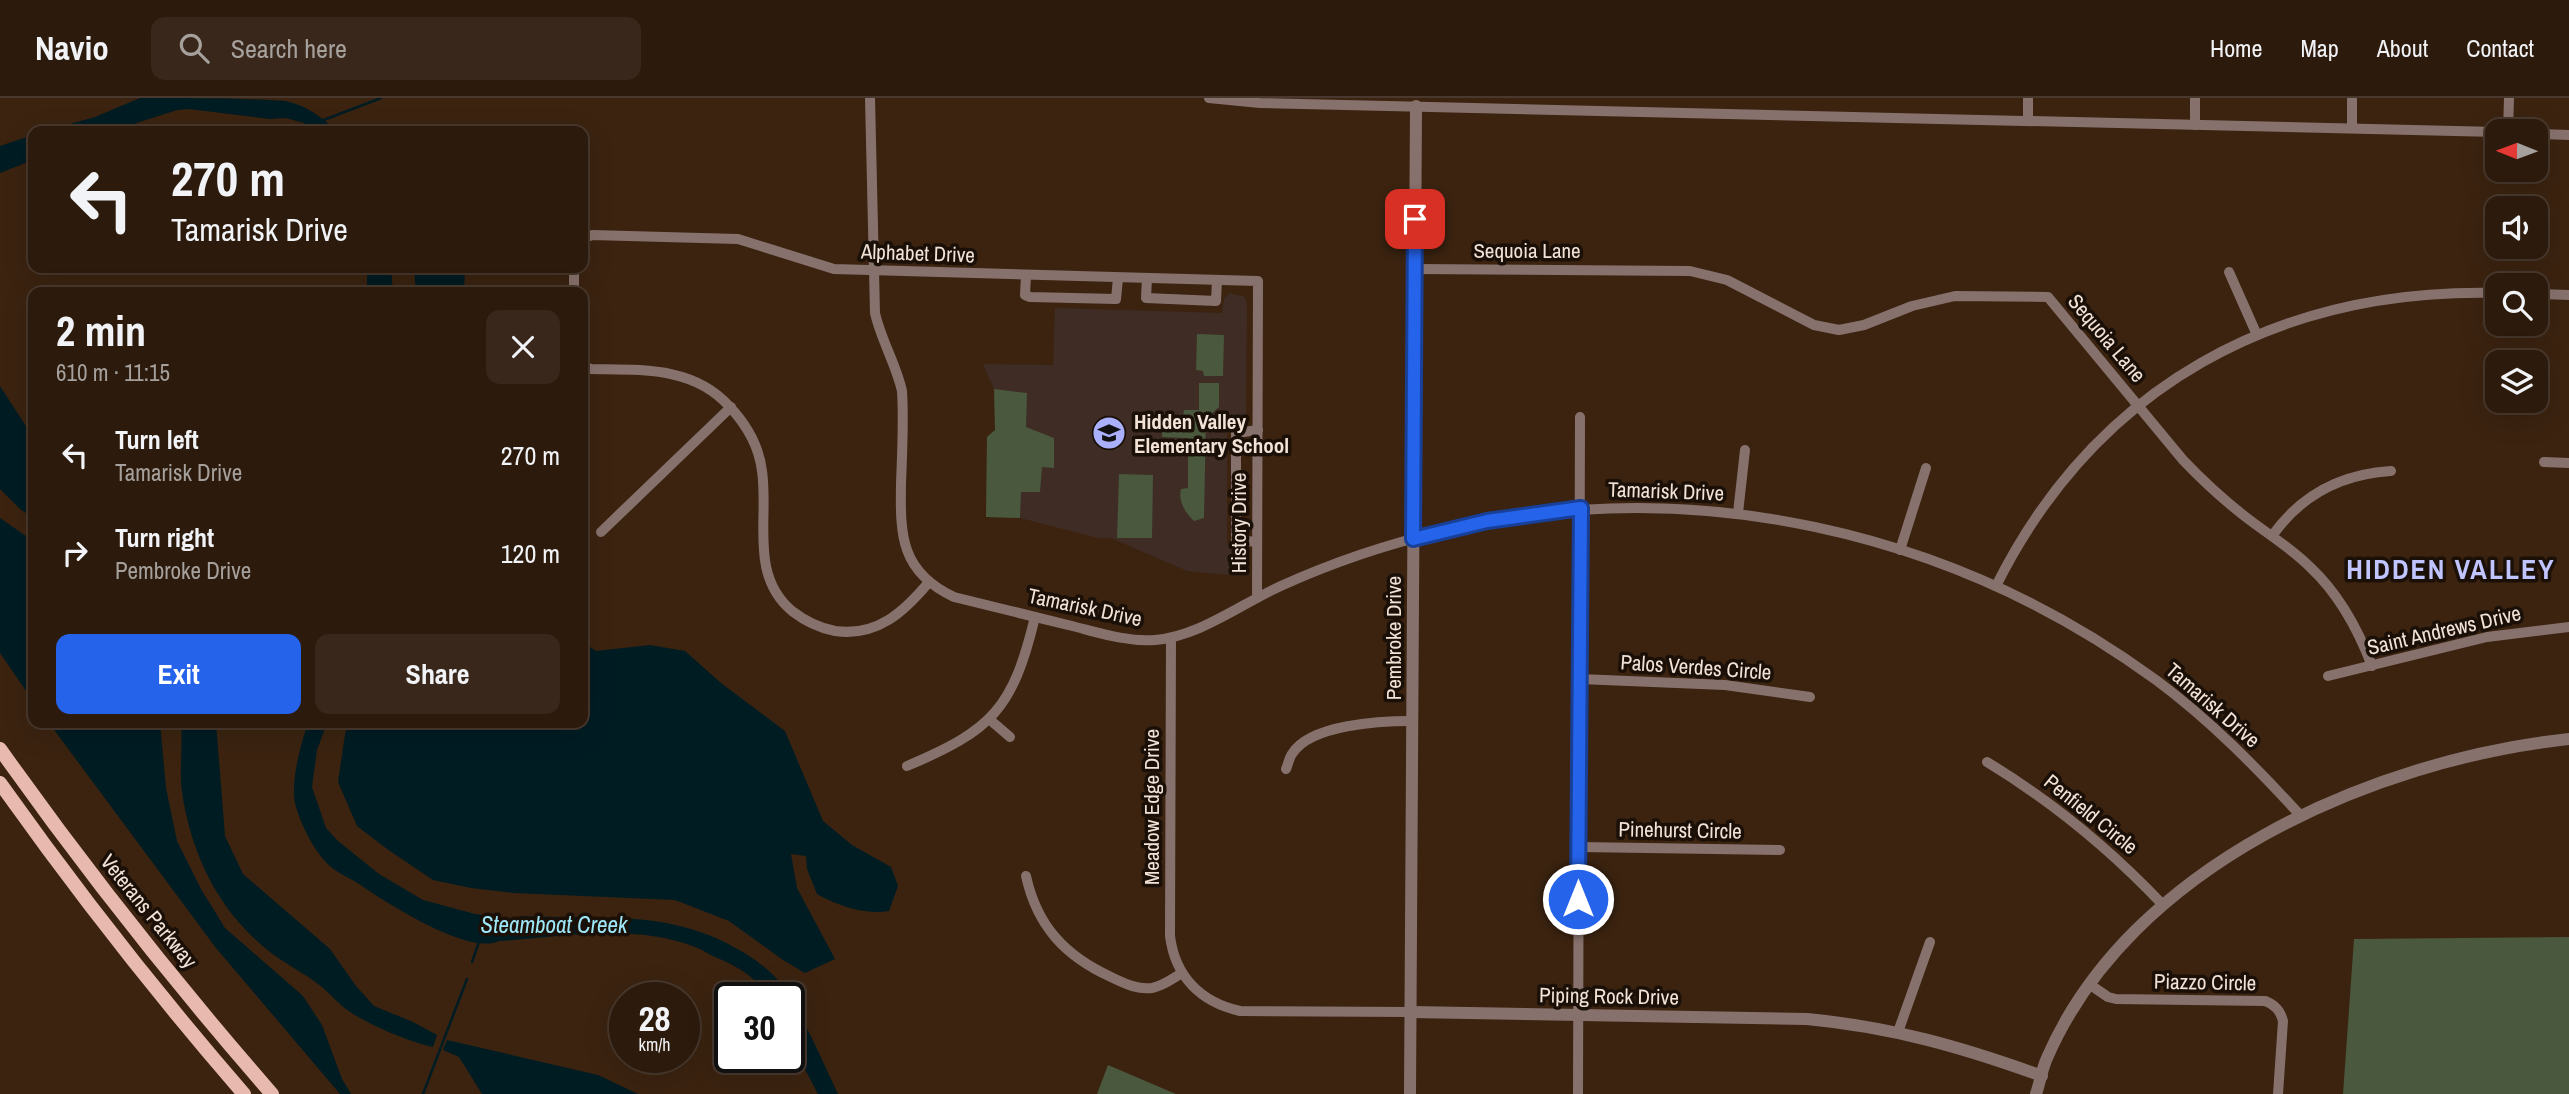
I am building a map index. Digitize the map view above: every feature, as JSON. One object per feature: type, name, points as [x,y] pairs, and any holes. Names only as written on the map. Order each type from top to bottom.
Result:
[{"type":"main road","name":"Veterans Parkway","points":[[0,749],[92,875],[272,1094]]},
{"type":"main road","name":"Veterans Parkway","points":[[0,783],[132,958],[244,1094]]},
{"type":"street","points":[[588,368],[673,373],[704,385],[731,407],[747,429],[758,452],[764,484],[764,561],[772,585],[789,608],[801,618],[827,629],[856,631],[884,624],[897,616],[929,582],[911,561],[902,533],[902,391],[875,313],[870,98]]},
{"type":"street","points":[[1209,98],[2485,132]]},
{"type":"street","points":[[2028,98],[2028,121]]},
{"type":"street","points":[[2195,98],[2195,125]]},
{"type":"street","points":[[2351,128],[2352,98]]},
{"type":"street","points":[[2508,119],[2509,98]]},
{"type":"street","name":"Pembroke Drive","points":[[1410,1094],[1416,102]]},
{"type":"street","points":[[2548,134],[2569,135]]},
{"type":"street","name":"Alphabet Drive","points":[[588,237],[738,239],[820,266],[873,272],[1258,281]]},
{"type":"street","name":"Sequoia Lane","points":[[1415,269],[1690,271],[1727,280],[1814,325],[1839,330],[1864,325],[1912,306],[1955,296],[2048,297],[2205,482],[2229,504],[2294,552],[2328,586],[2355,626],[2372,666]]},
{"type":"street","points":[[2230,272],[2257,335]]},
{"type":"street","points":[[1026,275],[1026,295],[1030,297],[1116,299],[1118,278]]},
{"type":"street","points":[[1147,278],[1146,298],[1172,300],[1216,301],[1217,280]]},
{"type":"street","name":"History Drive","points":[[1256,598],[1258,281]]},
{"type":"street","points":[[1996,586],[2018,544],[2060,484],[2092,448],[2138,406],[2200,363],[2257,335],[2326,310],[2362,302],[2434,293],[2485,293]]},
{"type":"street","points":[[2548,294],[2569,295]]},
{"type":"street","points":[[601,532],[731,407]]},
{"type":"street","points":[[1578,1094],[1580,417]]},
{"type":"street","points":[[1257,542],[1236,540],[1236,433],[1258,430]]},
{"type":"street","points":[[1738,513],[1745,450]]},
{"type":"street","points":[[2544,462],[2569,463]]},
{"type":"street","points":[[1900,550],[1926,468]]},
{"type":"street","points":[[2272,536],[2289,514],[2320,490],[2352,476],[2391,471]]},
{"type":"street","name":"Tamarisk Drive","points":[[929,582],[954,597],[1123,639],[1141,641],[1171,638],[1200,627],[1313,571],[1413,539],[1487,521],[1581,508],[1658,507],[1738,513],[1813,526],[1900,550],[1996,586],[2083,631],[2158,682],[2225,738],[2301,816]]},
{"type":"street","points":[[907,766],[965,739],[989,719],[1014,684],[1035,617]]},
{"type":"street","name":"Saint Andrews Drive","points":[[2328,676],[2487,637],[2569,627]]},
{"type":"street","name":"Meadow Edge Drive","points":[[1171,638],[1170,936],[1172,949],[1182,973]]},
{"type":"street","name":"Palos Verdes Circle","points":[[1580,679],[1725,685],[1810,697]]},
{"type":"street","points":[[989,719],[1010,737]]},
{"type":"street","points":[[1286,769],[1298,748],[1329,732],[1360,723],[1412,721]]},
{"type":"street","points":[[2036,1094],[2045,1062],[2058,1034],[2089,984],[2124,941],[2163,905],[2231,856],[2301,816],[2360,789],[2443,762],[2525,744],[2569,739]]},
{"type":"street","name":"Penfield Circle","points":[[1987,762],[2075,822],[2163,905]]},
{"type":"street","name":"Pinehurst Circle","points":[[1579,847],[1780,850]]},
{"type":"street","points":[[1026,876],[1035,909],[1044,925],[1066,950],[1079,960],[1131,986],[1142,988],[1163,985],[1182,973]]},
{"type":"street","points":[[1898,1032],[1930,942]]},
{"type":"street","name":"Piping Rock Drive","points":[[1182,973],[1201,995],[1240,1011],[1807,1019],[1898,1032],[1961,1047],[2042,1076]]},
{"type":"street","name":"Piazzo Circle","points":[[2089,984],[2108,997],[2116,999],[2265,1001],[2272,1004],[2281,1014],[2284,1025],[2278,1094]]},
{"type":"shaded area","name":"Hidden Valley Elementary School","points":[[1229,293],[1245,297],[1247,305],[1246,415],[1227,423],[1227,543],[1245,549],[1245,567],[1229,575],[1187,571],[1111,538],[1098,538],[1020,518],[986,517],[987,437],[995,430],[994,389],[983,364],[1053,365],[1055,308],[1222,313],[1224,299]]},
{"type":"green space","points":[[1197,334],[1224,335],[1223,376],[1204,376],[1203,371],[1196,370]]},
{"type":"green space","points":[[1199,383],[1219,383],[1219,407],[1206,419],[1204,518],[1194,521],[1180,498],[1181,489],[1188,488],[1188,438],[1162,437],[1163,415],[1183,416],[1184,410],[1199,410]]},
{"type":"green space","points":[[994,389],[1027,393],[1026,427],[1054,438],[1054,468],[1042,467],[1040,492],[1021,492],[1020,518],[986,517],[987,437],[995,430]]},
{"type":"green space","points":[[1119,474],[1153,475],[1152,538],[1117,538]]},
{"type":"green space","points":[[2569,937],[2569,1094],[2343,1094],[2354,939]]},
{"type":"green space","points":[[1108,1065],[1176,1094],[1097,1094]]},
{"type":"water","points":[[140,98],[285,101],[313,112],[330,126],[308,126],[286,118],[270,119],[189,109],[177,110],[127,126],[63,126],[95,117]]},
{"type":"water","points":[[28,137],[28,162],[0,173],[0,146]]},
{"type":"water","points":[[367,273],[391,273],[393,287],[367,287]]},
{"type":"water","points":[[414,273],[465,273],[464,287],[416,287]]},
{"type":"water","points":[[0,386],[28,429],[28,515],[0,489]]},
{"type":"water","points":[[0,518],[28,538],[28,694],[0,653]]},
{"type":"water","points":[[588,645],[596,651],[650,645],[685,651],[721,683],[785,731],[823,821],[852,845],[891,867],[898,886],[889,911],[871,912],[852,908],[817,894],[807,869],[806,856],[791,854],[797,888],[835,959],[805,973],[729,921],[675,900],[514,893],[433,880],[357,826],[338,782],[347,728],[588,728]]},
{"type":"water","points":[[53,728],[160,728],[166,788],[177,841],[201,889],[225,928],[303,996],[322,1025],[342,1079],[351,1094],[340,1094],[216,948]]},
{"type":"water","points":[[181,728],[216,728],[225,836],[243,874],[330,949],[374,1006],[437,1035],[433,1047],[386,1031],[350,1012],[325,989],[265,948],[233,915],[209,878],[192,836],[182,792]]},
{"type":"water","name":"Steamboat Creek","points":[[306,728],[325,728],[317,750],[312,787],[326,828],[379,874],[423,900],[475,914],[515,919],[522,916],[607,917],[661,922],[688,928],[741,951],[769,971],[779,982],[756,982],[731,964],[700,949],[648,935],[598,933],[485,944],[468,941],[428,925],[334,869],[320,855],[296,807],[294,788]]},
{"type":"water","points":[[805,1025],[838,1094],[818,1094],[805,1069]]},
{"type":"water","points":[[447,1040],[598,1075],[638,1094],[482,1094],[459,1057],[443,1050]]},
{"type":"waterway","points":[[321,121],[381,98]]},
{"type":"waterway","name":"Steamboat Creek","points":[[472,962],[479,942]]},
{"type":"waterway","points":[[423,1094],[467,979]]},
{"type":"place","name":"Hidden Valley Elementary School","points":[[1109,433]]},
{"type":"district","name":"HIDDEN VALLEY","points":[[2451,569]]},
{"type":"route","points":[[1415,219],[1413,539],[1487,521],[1581,508],[1578,899]]}]
